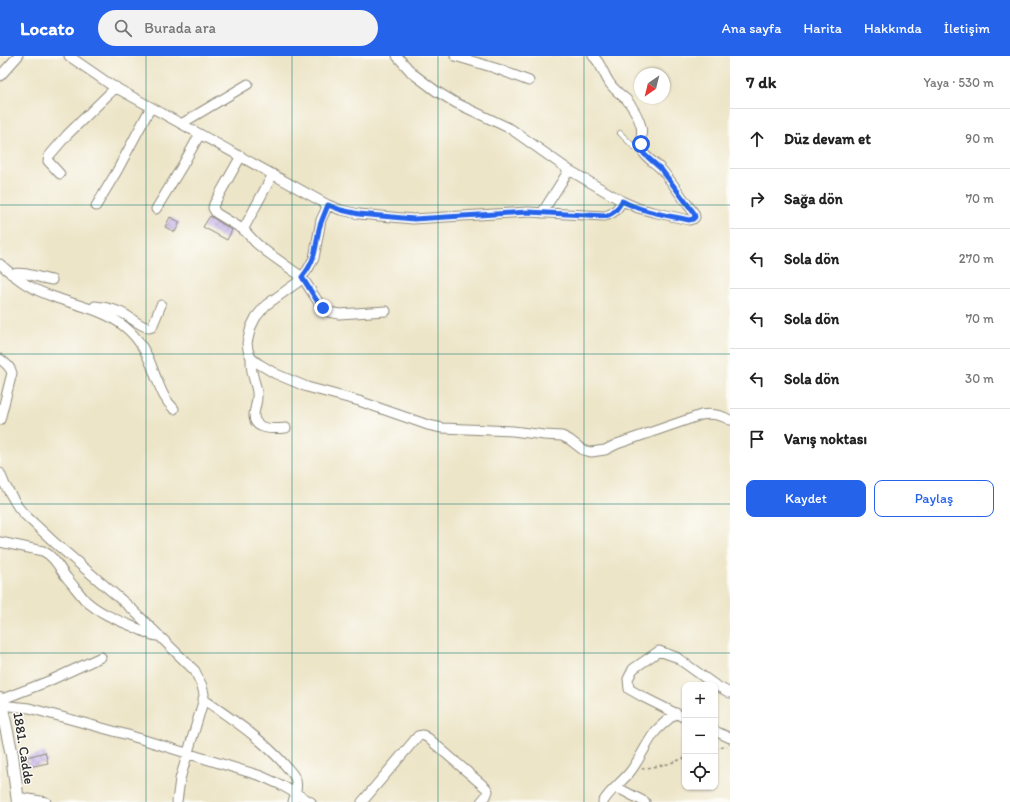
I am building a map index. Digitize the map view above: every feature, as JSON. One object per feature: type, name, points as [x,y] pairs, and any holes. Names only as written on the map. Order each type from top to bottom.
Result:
[{"type":"street","points":[[0,76],[18,56]]},
{"type":"street","points":[[69,56],[116,87],[181,124],[328,205],[341,210],[359,214],[414,219],[528,212],[606,216],[611,215],[622,201]]},
{"type":"street","points":[[397,56],[412,73],[436,91],[456,103],[511,129],[569,170],[622,201],[638,208],[653,212],[689,220],[693,219],[695,217],[694,213],[661,169],[644,154],[642,150],[641,127],[633,108],[627,100],[609,83],[599,62],[593,56]]},
{"type":"street","points":[[456,56],[495,68],[529,81]]},
{"type":"street","points":[[181,124],[248,84]]},
{"type":"street","points":[[60,174],[48,161],[49,156],[67,135],[116,87]]},
{"type":"street","points":[[96,206],[117,171],[151,107]]},
{"type":"street","points":[[156,209],[200,134]]},
{"type":"street","points":[[241,156],[214,204],[213,208],[216,213],[243,230],[267,252],[302,277],[319,304],[329,312],[339,314],[386,311]]},
{"type":"street","points":[[542,213],[569,170]]},
{"type":"street","points":[[243,230],[273,174]]},
{"type":"street","points":[[286,428],[267,428],[258,424],[255,420],[254,412],[257,392],[247,343],[251,327],[256,317],[266,305],[298,282],[308,269],[314,258],[321,220],[328,205]]},
{"type":"street","points":[[0,264],[10,274],[32,288],[55,298],[105,314],[125,327],[141,344],[164,398],[174,409]]},
{"type":"street","points":[[10,274],[24,273],[52,280]]},
{"type":"street","points":[[86,307],[98,306],[116,311],[126,315],[142,326],[149,328],[152,327],[161,305]]},
{"type":"street","points":[[251,358],[276,374],[307,387],[359,401],[428,426],[513,431],[562,436],[570,440],[582,450],[591,452],[605,450],[617,444],[702,415],[715,414],[730,420]]},
{"type":"street","points":[[0,360],[7,364],[12,373],[0,420]]},
{"type":"street","points":[[0,473],[18,507],[29,519],[132,609],[195,671],[202,686],[204,699],[180,779],[177,802]]},
{"type":"street","points":[[0,542],[43,550],[52,556],[64,575],[90,604],[110,616],[149,634],[159,636]]},
{"type":"street","points":[[47,553],[55,543]]},
{"type":"street","points":[[682,716],[629,689],[628,679],[633,669],[659,651],[676,657],[711,682]]},
{"type":"street","points":[[1,703],[101,658]]},
{"type":"street","points":[[718,687],[730,693]]},
{"type":"street","points":[[204,699],[250,734],[278,758],[294,775],[296,781],[294,797]]},
{"type":"street","points":[[1,703],[29,708],[128,735],[261,776],[281,785],[294,797],[311,802]]},
{"type":"street","name":"1881. Cadde","points":[[1,703],[12,755],[18,800]]},
{"type":"street","points":[[603,802],[630,772],[655,732],[676,713]]},
{"type":"street","points":[[718,732],[730,738]]},
{"type":"street","points":[[362,802],[418,736],[423,735],[486,788],[488,791],[481,802]]},
{"type":"street","points":[[616,788],[645,802]]},
{"type":"street","points":[[18,800],[46,802]]},
{"type":"lane","points":[[620,133],[634,147],[642,150]]},
{"type":"path","points":[[718,748],[730,745]]},
{"type":"path","points":[[630,772],[668,764],[682,759]]},
{"type":"building","points":[[210,216],[232,230],[227,240],[203,227]]},
{"type":"building","points":[[170,217],[180,222],[175,232],[165,227]]},
{"type":"building","points":[[45,752],[48,763],[29,767],[27,757]]},
{"type":"route","points":[[323,308],[302,277],[314,258],[321,220],[328,205],[359,214],[414,219],[528,212],[606,216],[611,215],[622,201],[638,208],[653,212],[689,220],[693,219],[695,217],[694,213],[661,169],[644,154],[641,144]]}]
